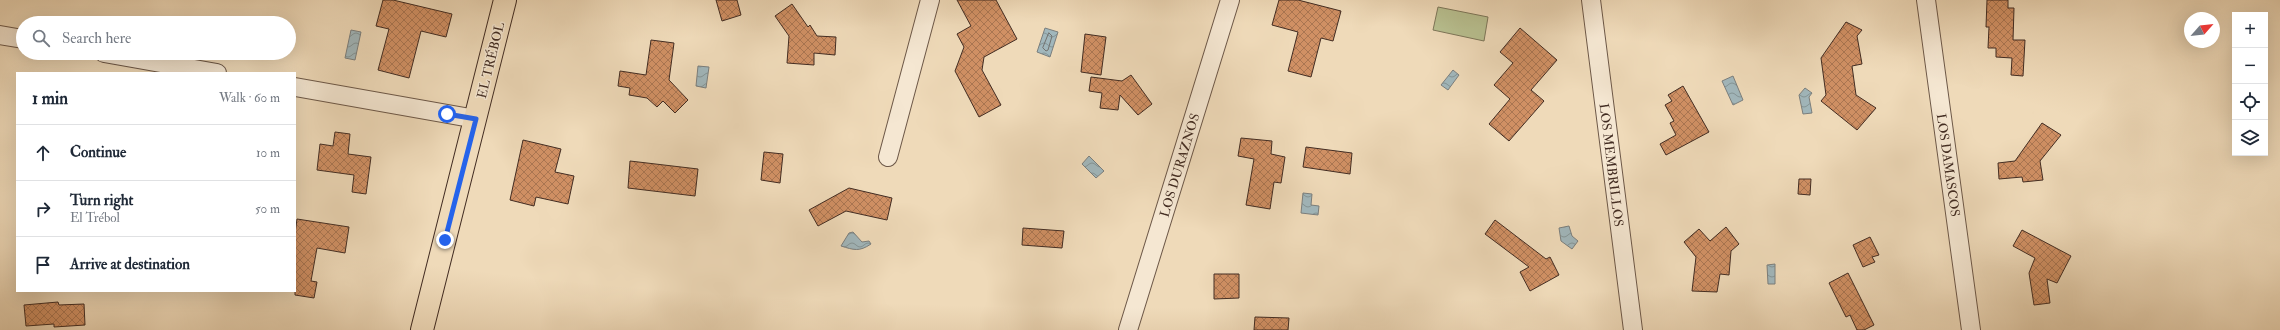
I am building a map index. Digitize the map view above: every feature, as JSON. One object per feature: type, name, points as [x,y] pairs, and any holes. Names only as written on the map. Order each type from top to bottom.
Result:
[{"type":"main road","name":"EL TRÉBOL","points":[[422,330],[505,0]]},
{"type":"street","points":[[888,157],[930,0]]},
{"type":"street","name":"LOS DURAZNOS","points":[[1128,330],[1230,0]]},
{"type":"street","name":"LOS MEMBRILLOS","points":[[1591,0],[1633,330]]},
{"type":"street","name":"LOS DAMASCOS","points":[[1926,0],[1971,330]]},
{"type":"street","points":[[0,35],[16,38]]},
{"type":"street","points":[[144,60],[211,72]]},
{"type":"street","points":[[296,87],[476,119]]},
{"type":"green space","points":[[1438,7],[1488,17],[1484,41],[1433,30]]},
{"type":"water","points":[[1045,28],[1058,32],[1050,57],[1037,52]]},
{"type":"water","points":[[351,30],[361,32],[355,60],[345,58]]},
{"type":"water","points":[[698,66],[709,67],[706,88],[696,86]]},
{"type":"water","points":[[1453,70],[1459,75],[1448,90],[1441,85]]},
{"type":"water","points":[[1733,76],[1743,100],[1733,105],[1722,81]]},
{"type":"water","points":[[1805,88],[1812,93],[1809,97],[1812,113],[1803,114],[1799,95]]},
{"type":"water","points":[[1089,156],[1104,171],[1096,178],[1082,164]]},
{"type":"water","points":[[1303,193],[1312,194],[1311,205],[1319,206],[1318,215],[1301,213]]},
{"type":"water","points":[[1569,226],[1572,236],[1578,241],[1572,249],[1561,241],[1559,228]]},
{"type":"water","points":[[853,232],[862,242],[869,241],[871,244],[856,250],[841,246],[849,233]]},
{"type":"water","points":[[1775,264],[1775,284],[1768,284],[1767,265]]},
{"type":"building","points":[[383,0],[393,0],[452,14],[446,37],[421,31],[409,78],[378,70],[389,29],[376,26]]},
{"type":"building","points":[[716,0],[737,0],[741,15],[722,21]]},
{"type":"building","points":[[957,0],[996,0],[1017,39],[984,57],[982,70],[1001,105],[979,117],[955,71],[964,47],[957,34],[971,26]]},
{"type":"building","points":[[1279,0],[1298,0],[1341,11],[1333,41],[1321,38],[1311,77],[1288,71],[1298,32],[1272,25]]},
{"type":"building","points":[[1987,0],[2008,0],[2008,8],[2014,8],[2013,40],[2025,40],[2023,76],[2011,75],[2012,58],[1996,57],[1996,48],[1988,48],[1989,27],[1986,27]]},
{"type":"building","points":[[792,4],[808,27],[810,25],[817,36],[836,37],[835,55],[814,53],[814,65],[787,63],[789,36],[775,16]]},
{"type":"building","points":[[1846,22],[1862,30],[1857,36],[1862,64],[1852,66],[1856,95],[1876,108],[1857,130],[1821,101],[1826,95],[1821,58]]},
{"type":"building","points":[[1520,28],[1557,60],[1531,90],[1544,101],[1509,141],[1489,124],[1510,99],[1494,85],[1513,63],[1500,52]]},
{"type":"building","points":[[1085,34],[1106,37],[1101,75],[1081,72]]},
{"type":"building","points":[[651,40],[674,43],[669,80],[688,100],[675,113],[663,101],[657,107],[647,98],[629,95],[630,88],[618,86],[620,71],[646,75]]},
{"type":"building","points":[[1131,75],[1152,104],[1138,115],[1120,95],[1118,110],[1100,108],[1102,93],[1089,91],[1091,77],[1122,81]]},
{"type":"building","points":[[1683,86],[1709,132],[1666,155],[1660,144],[1676,135],[1670,123],[1674,121],[1665,105],[1672,101],[1668,95]]},
{"type":"building","points":[[2042,123],[2061,135],[2040,161],[2043,180],[2023,182],[2022,177],[1999,179],[1998,163],[2015,161]]},
{"type":"building","points":[[335,132],[350,134],[348,154],[371,157],[366,194],[352,192],[354,175],[317,170],[320,144],[333,146]]},
{"type":"building","points":[[1241,138],[1272,141],[1271,154],[1285,157],[1281,183],[1274,182],[1270,209],[1246,205],[1254,159],[1238,156]]},
{"type":"building","points":[[523,140],[561,149],[555,172],[574,176],[568,204],[536,197],[534,206],[510,200]]},
{"type":"building","points":[[1306,147],[1352,153],[1350,174],[1303,167]]},
{"type":"building","points":[[764,152],[783,154],[780,183],[761,180]]},
{"type":"building","points":[[630,161],[698,169],[695,196],[628,188]]},
{"type":"building","points":[[1799,179],[1811,179],[1810,195],[1798,194]]},
{"type":"building","points":[[849,188],[892,198],[887,220],[846,211],[818,226],[809,210]]},
{"type":"building","points":[[297,219],[349,227],[345,253],[317,248],[311,281],[317,282],[314,298],[295,295]]},
{"type":"building","points":[[1495,220],[1546,259],[1550,257],[1559,275],[1530,291],[1520,272],[1529,267],[1485,234]]},
{"type":"building","points":[[1726,227],[1739,244],[1731,251],[1729,275],[1720,274],[1717,292],[1692,291],[1696,257],[1684,242],[1699,229],[1710,241]]},
{"type":"building","points":[[1023,228],[1064,231],[1062,248],[1022,245]]},
{"type":"building","points":[[2022,230],[2071,256],[2057,283],[2047,279],[2050,303],[2034,305],[2029,273],[2035,258],[2013,246]]},
{"type":"building","points":[[1870,237],[1879,255],[1872,257],[1875,262],[1863,267],[1853,245]]},
{"type":"building","points":[[1848,273],[1874,325],[1864,330],[1857,330],[1850,315],[1846,317],[1829,283]]},
{"type":"building","points":[[1214,274],[1239,274],[1239,298],[1214,299]]},
{"type":"building","points":[[58,302],[59,305],[84,304],[85,325],[54,327],[54,324],[26,326],[24,305]]},
{"type":"building","points":[[1255,317],[1289,318],[1288,330],[1254,330]]},
{"type":"route","points":[[445,240],[476,119],[447,114]]}]
